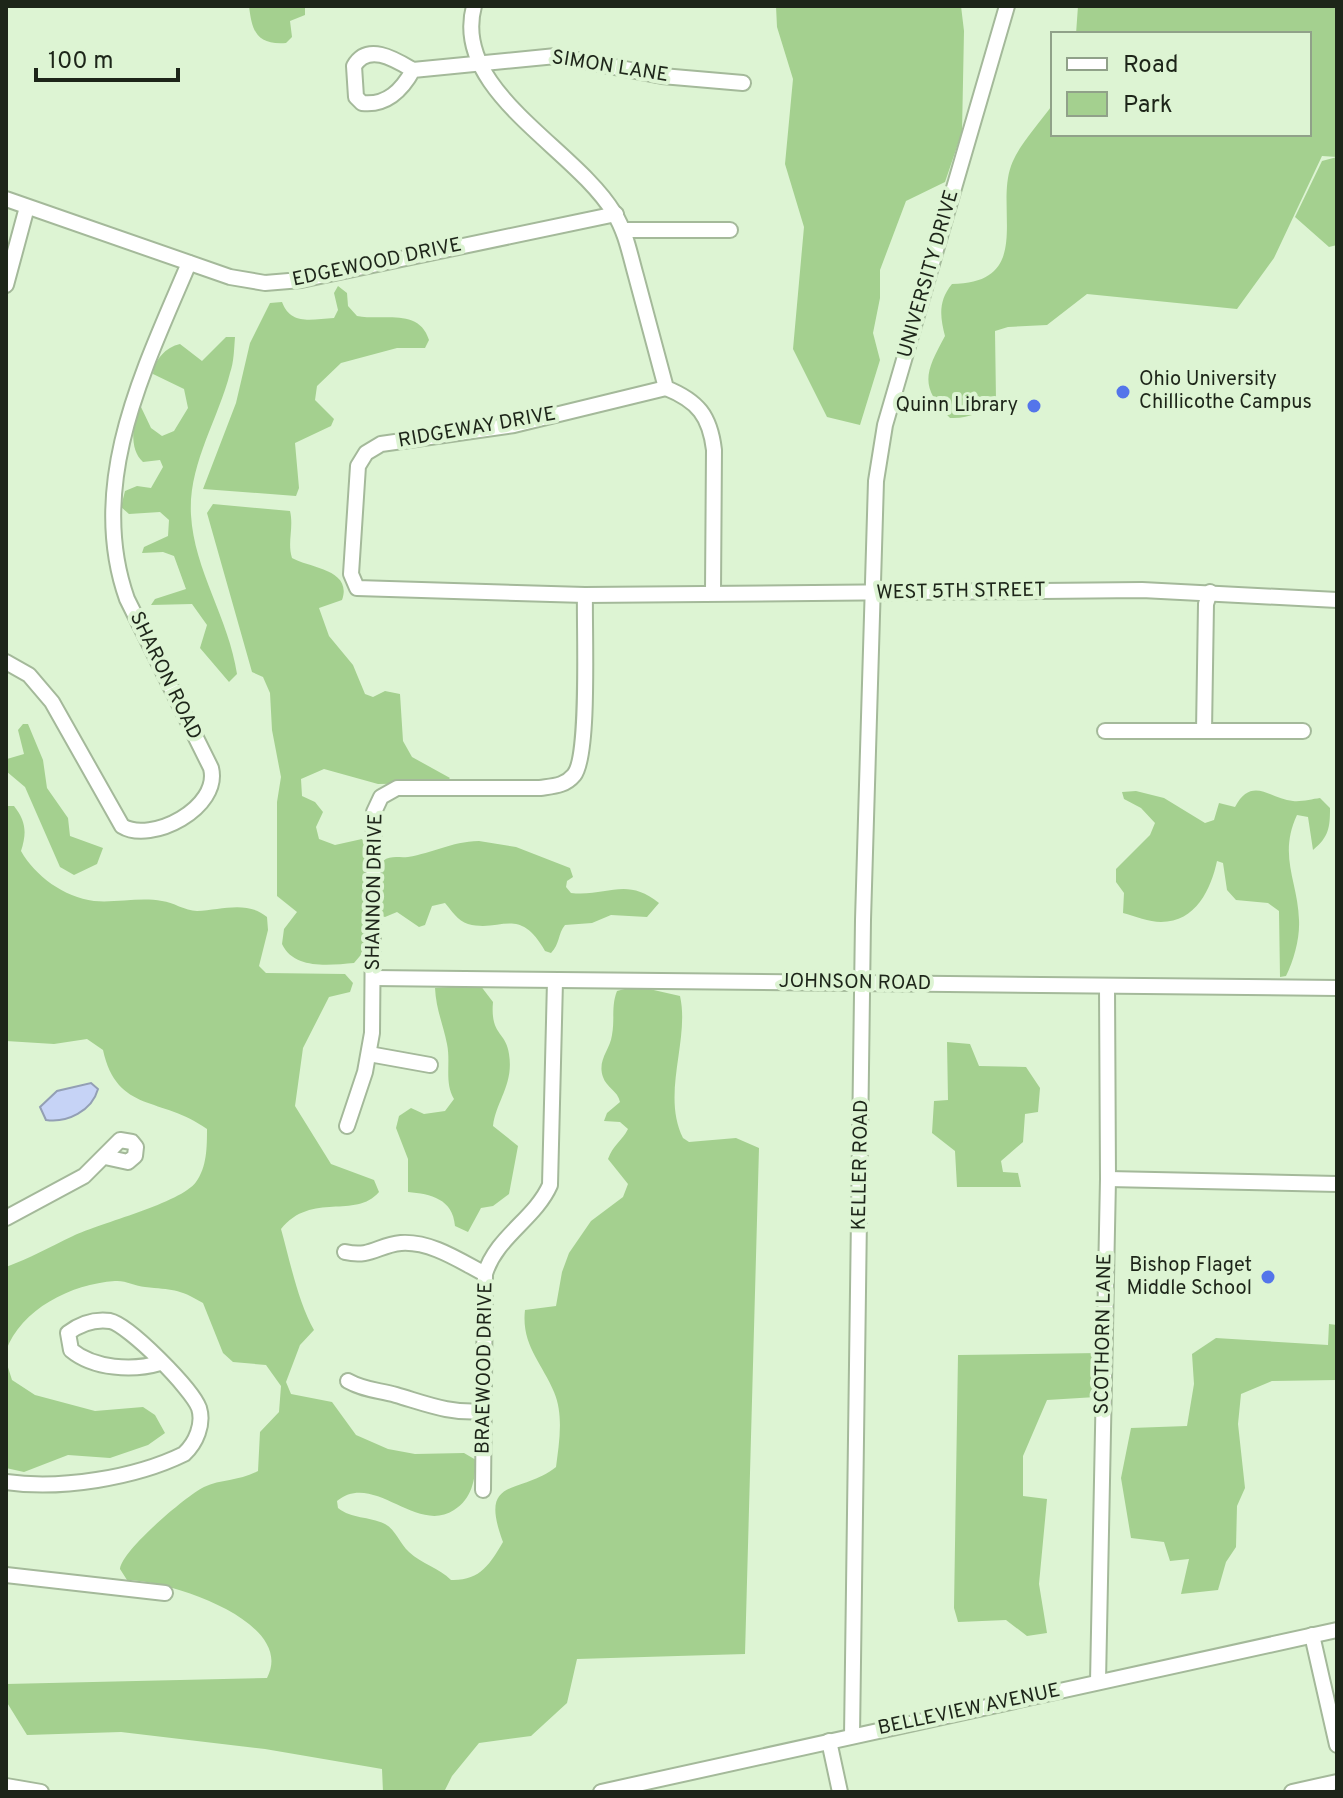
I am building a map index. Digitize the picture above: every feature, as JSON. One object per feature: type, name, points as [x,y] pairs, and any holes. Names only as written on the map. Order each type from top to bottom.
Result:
[{"type":"street","points":[[474,6],[471,43],[478,63],[509,106],[566,155],[616,214],[666,388],[686,396],[703,410],[711,427],[713,591]]},
{"type":"street","name":"UNIVERSITY DRIVE","points":[[873,594],[876,481],[885,425],[1007,6]]},
{"type":"street","name":"SIMON LANE","points":[[413,70],[556,56],[662,76],[743,83]]},
{"type":"street","name":"EDGEWOOD DRIVE","points":[[6,199],[189,263],[247,280],[284,283],[616,214]]},
{"type":"street","points":[[6,285],[27,207]]},
{"type":"street","points":[[623,230],[730,230]]},
{"type":"street","name":"SHARON ROAD","points":[[6,662],[29,675],[52,702],[122,826],[137,833],[158,829],[206,801],[213,783],[211,768],[127,599],[118,574],[111,519],[127,419],[189,263]]},
{"type":"street","name":"RIDGEWAY DRIVE","points":[[585,595],[357,588],[351,574],[358,466],[366,453],[381,444],[514,425],[666,388]]},
{"type":"street","name":"WEST 5TH STREET","points":[[585,595],[713,591],[873,594],[982,589],[1210,592],[1337,600]]},
{"type":"street","points":[[1204,731],[1206,604],[1210,592]]},
{"type":"street","name":"KELLER ROAD","points":[[852,1736],[863,983],[873,594]]},
{"type":"street","name":"SHANNON DRIVE","points":[[347,1126],[369,1054],[373,978],[374,812],[381,797],[397,788],[561,785],[575,775],[583,742],[585,595]]},
{"type":"street","points":[[1105,731],[1303,731]]},
{"type":"street","name":"JOHNSON ROAD","points":[[373,978],[1337,988]]},
{"type":"street","name":"BRAEWOOD DRIVE","points":[[483,1490],[485,1274],[489,1260],[544,1199],[550,1185],[555,981]]},
{"type":"street","name":"SCOTHORN LANE","points":[[1098,1682],[1108,1179],[1107,986]]},
{"type":"street","points":[[369,1054],[430,1065]]},
{"type":"street","points":[[6,1218],[84,1176],[105,1157]]},
{"type":"street","points":[[1108,1179],[1337,1184]]},
{"type":"street","points":[[345,1252],[370,1254],[397,1243],[416,1243],[485,1274]]},
{"type":"street","points":[[6,1482],[32,1486],[73,1484],[184,1454],[195,1442],[200,1427],[198,1407],[160,1363],[124,1327],[110,1322],[77,1326],[68,1333],[71,1350],[92,1362],[143,1368],[160,1363]]},
{"type":"street","points":[[348,1381],[365,1391],[396,1395],[429,1408],[462,1413],[484,1411]]},
{"type":"street","points":[[6,1575],[165,1593]]},
{"type":"street","name":"BELLEVIEW AVENUE","points":[[601,1792],[1337,1630]]},
{"type":"street","points":[[1312,1635],[1337,1745]]},
{"type":"street","points":[[829,1741],[840,1792]]},
{"type":"street","points":[[680,1775],[684,1792]]},
{"type":"street","points":[[1292,1792],[1337,1782]]},
{"type":"street","points":[[6,1786],[41,1792]]},
{"type":"green space","points":[[249,6],[305,6],[305,15],[290,21],[292,37],[286,43],[268,42],[254,30]]},
{"type":"green space","points":[[776,6],[961,6],[964,31],[962,132],[945,182],[906,201],[880,270],[880,298],[873,333],[880,360],[860,425],[827,417],[793,349],[804,227],[785,164],[793,79],[777,27]]},
{"type":"green space","points":[[1078,6],[1337,6],[1337,157],[1322,156],[1274,258],[1237,309],[1087,294],[1047,325],[1008,327],[995,331],[996,400],[975,414],[950,418],[933,397],[928,379],[945,336],[942,303],[952,284],[977,280],[994,271],[1002,258],[1006,242],[1007,184],[1011,166],[1024,142],[1051,107],[1051,136],[1311,136],[1311,32],[1076,32]]},
{"type":"green space","points":[[1337,157],[1337,245],[1329,247],[1295,217],[1322,161]]},
{"type":"green space","points":[[338,286],[347,293],[348,306],[357,316],[399,318],[417,323],[429,340],[425,348],[397,348],[341,363],[317,386],[315,400],[334,419],[331,426],[295,443],[299,488],[296,496],[203,489],[236,403],[250,343],[270,303],[282,302],[286,310],[297,318],[334,318],[338,310],[334,293]]},
{"type":"green space","points":[[226,337],[235,337],[232,364],[194,478],[191,515],[198,555],[233,654],[237,674],[229,682],[200,648],[207,625],[192,604],[151,605],[155,599],[186,589],[174,556],[163,552],[142,553],[144,547],[168,536],[169,520],[160,512],[129,514],[121,507],[125,491],[137,486],[151,488],[163,467],[160,460],[143,462],[136,451],[133,430],[137,408],[141,407],[151,428],[162,436],[174,431],[188,408],[184,389],[153,374],[158,359],[180,344],[202,361]]},
{"type":"green space","points":[[213,504],[290,511],[292,558],[328,571],[341,582],[344,590],[342,600],[319,608],[329,636],[353,665],[365,694],[373,697],[385,691],[400,694],[403,741],[412,757],[450,778],[445,783],[378,784],[324,769],[301,779],[302,796],[315,802],[323,812],[316,827],[319,839],[335,845],[362,839],[370,852],[364,897],[365,950],[354,963],[324,965],[304,962],[295,958],[282,944],[284,929],[297,912],[277,896],[277,802],[281,777],[272,730],[270,693],[263,677],[252,672],[207,513]]},
{"type":"green space","points":[[23,724],[28,724],[43,760],[47,788],[68,818],[70,836],[103,848],[97,864],[74,875],[60,867],[25,787],[6,771],[7,759],[24,754],[18,730]]},
{"type":"green space","points":[[1136,791],[1164,798],[1205,823],[1214,820],[1219,803],[1235,807],[1241,797],[1255,791],[1293,801],[1320,798],[1330,808],[1328,831],[1313,850],[1308,817],[1297,815],[1292,830],[1289,856],[1299,927],[1296,949],[1286,976],[1280,977],[1279,911],[1268,903],[1236,900],[1227,890],[1223,863],[1217,861],[1206,893],[1184,916],[1161,922],[1123,913],[1124,893],[1116,882],[1116,869],[1150,835],[1155,823],[1141,808],[1124,799],[1122,792]]},
{"type":"green space","points":[[6,806],[14,806],[23,822],[25,833],[21,851],[42,877],[61,890],[94,901],[154,900],[197,911],[234,907],[251,909],[267,917],[268,930],[259,966],[266,973],[345,974],[353,983],[350,992],[329,997],[303,1048],[295,1106],[331,1164],[374,1180],[379,1192],[358,1204],[306,1211],[281,1229],[299,1294],[314,1330],[300,1345],[286,1382],[291,1394],[332,1402],[356,1435],[388,1449],[415,1454],[464,1453],[476,1460],[469,1495],[460,1506],[440,1516],[425,1515],[366,1493],[351,1494],[337,1501],[338,1508],[343,1512],[379,1521],[389,1527],[409,1552],[451,1580],[470,1578],[483,1570],[503,1542],[497,1521],[499,1496],[556,1467],[559,1410],[554,1392],[529,1344],[525,1310],[556,1306],[569,1253],[591,1221],[623,1197],[628,1184],[608,1159],[628,1129],[620,1122],[604,1121],[607,1113],[620,1102],[602,1071],[612,1035],[617,991],[636,986],[680,996],[682,1031],[675,1103],[683,1138],[689,1142],[736,1138],[759,1148],[745,1654],[577,1659],[567,1703],[531,1736],[479,1743],[452,1776],[444,1792],[383,1792],[382,1769],[265,1749],[121,1732],[27,1735],[6,1701],[6,1684],[267,1678],[271,1657],[263,1639],[246,1622],[197,1596],[170,1587],[127,1580],[120,1569],[131,1549],[195,1492],[210,1484],[258,1471],[260,1432],[279,1412],[281,1386],[266,1365],[233,1362],[223,1353],[203,1303],[175,1290],[122,1281],[82,1287],[50,1301],[23,1323],[6,1351],[6,1267],[73,1236],[158,1205],[188,1190],[202,1170],[207,1129],[130,1094],[119,1085],[103,1050],[87,1039],[54,1044],[6,1041]]},
{"type":"green space","points":[[479,841],[516,847],[570,868],[573,877],[567,881],[566,887],[571,893],[626,889],[647,895],[659,903],[647,917],[611,915],[592,923],[565,925],[551,953],[545,951],[527,929],[509,924],[480,926],[464,923],[445,903],[432,906],[425,925],[419,927],[397,912],[385,917],[379,915],[383,861]]},
{"type":"green space","points":[[480,985],[493,1002],[494,1021],[509,1054],[507,1084],[493,1126],[518,1146],[509,1194],[493,1206],[481,1208],[468,1232],[455,1226],[450,1210],[439,1200],[408,1192],[408,1159],[396,1128],[399,1116],[411,1108],[424,1114],[445,1111],[454,1099],[449,1086],[448,1051],[435,988]]},
{"type":"green space","points":[[947,1042],[970,1044],[979,1066],[1026,1067],[1040,1088],[1038,1112],[1025,1114],[1023,1142],[1001,1161],[1003,1172],[1018,1173],[1021,1187],[957,1187],[955,1151],[932,1133],[934,1101],[948,1100]]},
{"type":"green space","points":[[1329,1324],[1337,1325],[1337,1380],[1272,1381],[1241,1394],[1238,1424],[1245,1488],[1237,1506],[1236,1547],[1226,1562],[1218,1590],[1181,1594],[1189,1559],[1170,1561],[1164,1542],[1131,1538],[1121,1478],[1131,1428],[1187,1426],[1194,1384],[1192,1354],[1216,1338],[1328,1345]]},
{"type":"green space","points":[[1098,1353],[1096,1397],[1047,1400],[1023,1456],[1023,1496],[1047,1499],[1039,1584],[1047,1633],[1027,1636],[1006,1620],[958,1622],[954,1608],[958,1355]]},
{"type":"green space","points":[[6,1361],[12,1380],[35,1395],[95,1411],[143,1407],[155,1415],[165,1433],[148,1445],[110,1458],[68,1455],[24,1472],[6,1468]]},
{"type":"water","points":[[91,1083],[98,1089],[95,1097],[78,1114],[62,1120],[46,1120],[40,1107],[57,1091]]},
{"type":"place","name":"Ohio University Chillicothe Campus","points":[[1123,392]]},
{"type":"place","name":"Quinn Library","points":[[1034,406]]},
{"type":"place","name":"Bishop Flaget Middle School","points":[[1268,1277]]}]
